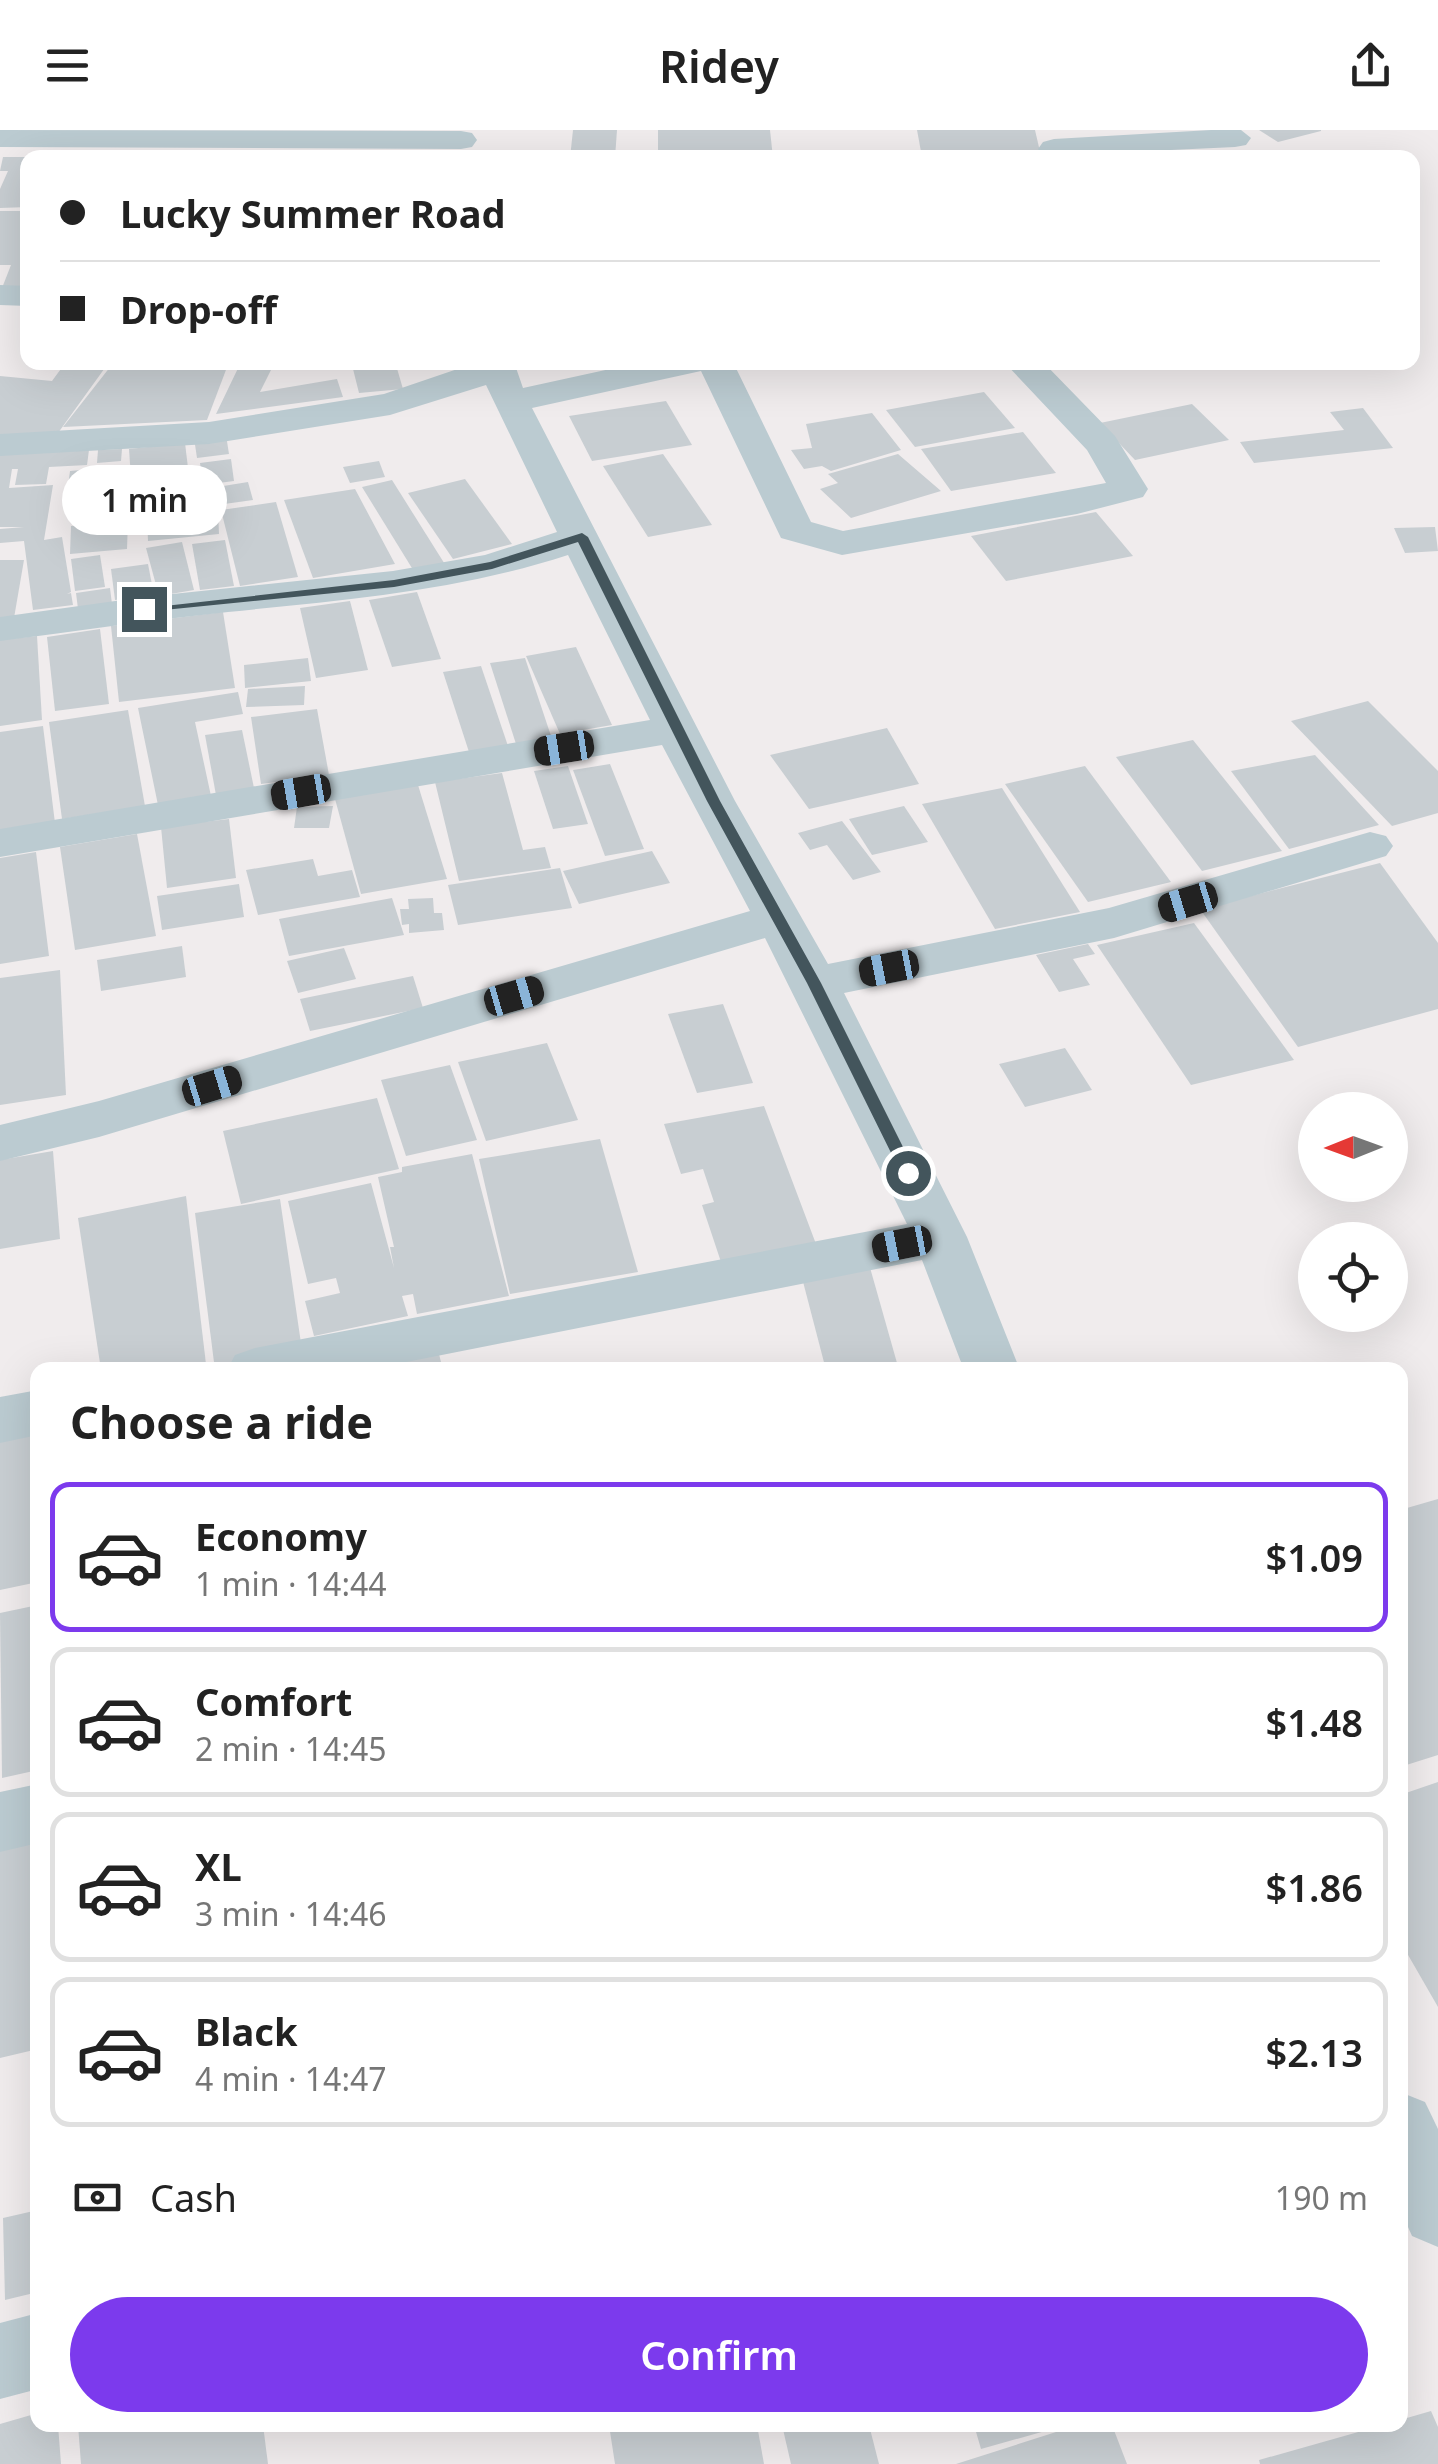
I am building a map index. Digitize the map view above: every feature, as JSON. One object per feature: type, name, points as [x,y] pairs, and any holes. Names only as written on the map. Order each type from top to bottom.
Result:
[{"type":"street","points":[[0,138],[188,149],[462,143]]},
{"type":"street","points":[[1054,150],[1237,142]]},
{"type":"street","points":[[0,445],[209,433],[390,404],[501,378],[598,370]]},
{"type":"street","points":[[719,370],[795,530],[842,543],[1078,502],[1129,489],[1102,444],[1030,370]]},
{"type":"street","points":[[501,378],[678,729],[814,983],[940,1237],[989,1362]]},
{"type":"street","points":[[0,629],[144,609],[394,583],[492,566],[582,537]]},
{"type":"street","points":[[0,843],[678,729]]},
{"type":"street","points":[[814,983],[1114,924],[1370,846]]},
{"type":"street","points":[[0,1143],[99,1119],[778,918]]},
{"type":"street","points":[[296,1362],[940,1237]]},
{"type":"street","points":[[0,1420],[30,1414]]},
{"type":"street","points":[[0,1822],[30,1815]]},
{"type":"street","points":[[1408,2144],[1438,2210]]},
{"type":"street","points":[[0,2361],[30,2353]]},
{"type":"building","points":[[573,130],[617,130],[616,150],[571,150]]},
{"type":"building","points":[[658,130],[770,130],[772,150],[658,150]]},
{"type":"building","points":[[917,130],[1035,130],[1040,150],[921,150]]},
{"type":"building","points":[[1259,130],[1321,130],[1321,131],[1278,142]]},
{"type":"building","points":[[3,157],[20,157],[20,207],[0,208],[0,189],[8,171],[0,171]]},
{"type":"building","points":[[0,211],[20,211],[20,289],[2,288],[11,265],[0,265]]},
{"type":"building","points":[[60,370],[103,370],[58,433],[0,438],[0,376],[52,381]]},
{"type":"building","points":[[108,370],[226,370],[207,420],[63,427]]},
{"type":"building","points":[[237,370],[271,370],[260,392],[337,379],[343,397],[216,414]]},
{"type":"building","points":[[353,370],[397,370],[403,389],[359,393]]},
{"type":"building","points":[[984,392],[1015,428],[915,447],[886,410]]},
{"type":"building","points":[[666,401],[692,445],[592,461],[569,416]]},
{"type":"building","points":[[1192,404],[1229,440],[1135,460],[1100,423]]},
{"type":"building","points":[[1363,408],[1393,448],[1254,463],[1240,442],[1344,430],[1330,412]]},
{"type":"building","points":[[872,413],[901,450],[831,471],[822,466],[804,469],[791,450],[812,448],[806,424]]},
{"type":"building","points":[[1023,432],[1056,473],[951,491],[921,449]]},
{"type":"building","points":[[226,435],[229,454],[197,458],[194,438]]},
{"type":"building","points":[[185,443],[192,501],[133,507],[129,449]]},
{"type":"building","points":[[122,449],[121,461],[97,463],[98,450]]},
{"type":"building","points":[[89,450],[87,465],[49,467],[46,484],[15,485],[18,469],[12,469],[9,488],[53,485],[44,540],[62,537],[71,592],[67,594],[71,593],[73,605],[33,610],[24,541],[0,543],[0,529],[24,527],[0,527],[0,455]]},
{"type":"building","points":[[663,454],[712,525],[648,537],[603,466]]},
{"type":"building","points":[[898,454],[941,491],[851,518],[820,489],[838,483],[828,474]]},
{"type":"building","points":[[231,459],[234,481],[203,485],[200,463]]},
{"type":"building","points":[[379,461],[385,477],[350,483],[343,467]]},
{"type":"building","points":[[92,469],[89,485],[68,486],[70,471]]},
{"type":"building","points":[[465,479],[512,544],[453,559],[408,493]]},
{"type":"building","points":[[392,480],[446,566],[415,573],[362,487]]},
{"type":"building","points":[[248,482],[253,500],[210,506],[205,489]]},
{"type":"building","points":[[111,488],[115,508],[80,513],[76,493]]},
{"type":"building","points":[[355,489],[395,564],[313,578],[284,500]]},
{"type":"building","points":[[276,502],[298,577],[240,586],[221,510]]},
{"type":"building","points":[[218,510],[219,534],[148,541],[147,517]]},
{"type":"building","points":[[1096,512],[1133,556],[1006,581],[971,536]]},
{"type":"building","points":[[128,521],[127,549],[70,554],[71,526]]},
{"type":"building","points":[[1435,527],[1438,551],[1405,553],[1394,528]]},
{"type":"building","points":[[225,540],[234,586],[200,590],[192,544]]},
{"type":"building","points":[[182,542],[194,590],[159,596],[146,548]]},
{"type":"building","points":[[100,555],[105,587],[75,591],[71,559]]},
{"type":"building","points":[[0,560],[24,560],[14,618],[0,618]]},
{"type":"building","points":[[148,564],[154,595],[115,600],[111,569]]},
{"type":"building","points":[[110,588],[112,604],[78,609],[76,593]]},
{"type":"building","points":[[417,592],[441,659],[392,667],[369,600]]},
{"type":"building","points":[[350,601],[368,670],[316,678],[300,608]]},
{"type":"building","points":[[223,612],[235,688],[119,702],[111,626]]},
{"type":"building","points":[[100,629],[109,704],[55,711],[47,637]]},
{"type":"building","points":[[37,636],[42,720],[0,726],[0,640]]},
{"type":"building","points":[[576,647],[612,725],[560,734],[526,656]]},
{"type":"building","points":[[308,658],[311,681],[245,688],[244,665]]},
{"type":"building","points":[[525,658],[553,742],[516,744],[490,663]]},
{"type":"building","points":[[481,666],[508,746],[469,752],[443,672]]},
{"type":"building","points":[[305,686],[304,705],[246,707],[248,689]]},
{"type":"building","points":[[238,692],[243,714],[195,722],[211,796],[158,805],[138,708]]},
{"type":"building","points":[[1368,701],[1438,771],[1438,813],[1392,826],[1291,721]]},
{"type":"building","points":[[317,709],[329,775],[261,784],[251,717]]},
{"type":"building","points":[[128,710],[145,806],[62,819],[49,722]]},
{"type":"building","points":[[43,726],[55,823],[0,832],[0,732]]},
{"type":"building","points":[[887,728],[919,784],[809,809],[770,755]]},
{"type":"building","points":[[242,730],[254,788],[216,795],[205,735]]},
{"type":"building","points":[[1193,740],[1282,851],[1202,871],[1116,757]]},
{"type":"building","points":[[1315,755],[1379,825],[1289,849],[1231,771]]},
{"type":"building","points":[[610,764],[644,849],[605,856],[573,770]]},
{"type":"building","points":[[568,766],[588,824],[553,829],[534,771]]},
{"type":"building","points":[[1085,766],[1171,882],[1088,902],[1005,784]]},
{"type":"building","points":[[502,773],[523,850],[545,847],[551,868],[459,881],[435,782]]},
{"type":"building","points":[[418,785],[447,879],[361,894],[335,799]]},
{"type":"building","points":[[1002,788],[1080,912],[995,929],[922,804]]},
{"type":"building","points":[[333,806],[329,828],[294,828],[297,807]]},
{"type":"building","points":[[904,806],[928,842],[872,855],[849,819]]},
{"type":"building","points":[[229,819],[236,878],[167,888],[161,827]]},
{"type":"building","points":[[842,821],[881,872],[853,880],[827,845],[810,850],[798,833]]},
{"type":"building","points":[[137,834],[156,936],[75,950],[60,847]]},
{"type":"building","points":[[652,851],[670,883],[579,904],[563,871]]},
{"type":"building","points":[[36,852],[49,956],[0,964],[0,858]]},
{"type":"building","points":[[313,859],[318,876],[352,870],[360,897],[258,915],[246,870]]},
{"type":"building","points":[[1380,863],[1438,943],[1438,1009],[1298,1047],[1200,909]]},
{"type":"building","points":[[560,868],[572,908],[458,925],[448,885]]},
{"type":"building","points":[[239,884],[244,917],[162,930],[157,896]]},
{"type":"building","points":[[392,898],[404,935],[289,956],[279,919]]},
{"type":"building","points":[[433,898],[434,913],[442,913],[444,930],[409,933],[409,924],[402,925],[400,909],[409,909],[408,899]]},
{"type":"building","points":[[1194,923],[1294,1060],[1191,1085],[1097,945]]},
{"type":"building","points":[[1088,944],[1095,954],[1073,959],[1090,985],[1059,992],[1036,955]]},
{"type":"building","points":[[182,946],[186,977],[101,991],[97,960]]},
{"type":"building","points":[[344,948],[356,979],[298,993],[287,961]]},
{"type":"building","points":[[60,970],[66,1095],[0,1105],[0,978]]},
{"type":"building","points":[[413,976],[423,1008],[310,1031],[300,999]]},
{"type":"building","points":[[723,1004],[753,1083],[697,1093],[668,1014]]},
{"type":"building","points":[[547,1043],[578,1120],[486,1141],[458,1062]]},
{"type":"building","points":[[1065,1048],[1092,1090],[1025,1107],[999,1064]]},
{"type":"building","points":[[450,1065],[477,1140],[406,1156],[381,1080]]},
{"type":"building","points":[[377,1098],[399,1169],[241,1204],[223,1131]]},
{"type":"building","points":[[764,1106],[816,1244],[721,1262],[702,1205],[714,1202],[703,1169],[681,1174],[664,1124]]},
{"type":"building","points":[[600,1139],[638,1272],[510,1294],[479,1159]]},
{"type":"building","points":[[53,1151],[60,1239],[0,1249],[0,1160]]},
{"type":"building","points":[[472,1154],[509,1296],[417,1314],[413,1294],[402,1296],[408,1316],[314,1336],[305,1301],[340,1293],[336,1278],[308,1284],[288,1201],[371,1183],[394,1268],[390,1247],[394,1247],[378,1177],[402,1172],[402,1167]]},
{"type":"building","points":[[186,1196],[206,1362],[100,1362],[78,1218]]},
{"type":"building","points":[[280,1199],[303,1357],[269,1362],[214,1362],[195,1213]]},
{"type":"building","points":[[869,1264],[897,1362],[824,1362],[801,1274]]},
{"type":"building","points":[[437,1346],[441,1362],[362,1362]]},
{"type":"building","points":[[30,1416],[30,1584],[0,1590],[0,1422]]},
{"type":"building","points":[[1438,1499],[1438,1755],[1408,1764],[1408,1508]]},
{"type":"building","points":[[30,1607],[30,1772],[2,1778],[0,1613]]},
{"type":"building","points":[[1438,1782],[1438,2007],[1408,1955],[1408,1792]]},
{"type":"building","points":[[30,1841],[30,2051],[0,2058],[0,1848]]},
{"type":"building","points":[[30,2212],[30,2294],[5,2300],[3,2218]]},
{"type":"building","points":[[1431,2411],[1438,2427],[1438,2464],[1260,2464],[1259,2460],[1358,2432],[1408,2432],[1408,2418]]},
{"type":"building","points":[[30,2415],[30,2432],[59,2432],[61,2464],[0,2464],[0,2424]]},
{"type":"building","points":[[79,2432],[264,2432],[268,2464],[81,2464]]},
{"type":"building","points":[[610,2432],[758,2432],[764,2464],[615,2464]]},
{"type":"building","points":[[784,2432],[871,2432],[879,2464],[791,2464]]},
{"type":"building","points":[[976,2432],[1042,2432],[981,2449]]},
{"type":"building","points":[[1056,2432],[1115,2432],[1127,2464],[956,2464]]},
{"type":"route","points":[[144,609],[394,583],[492,566],[582,537],[713,801],[814,983],[908,1173]]}]
